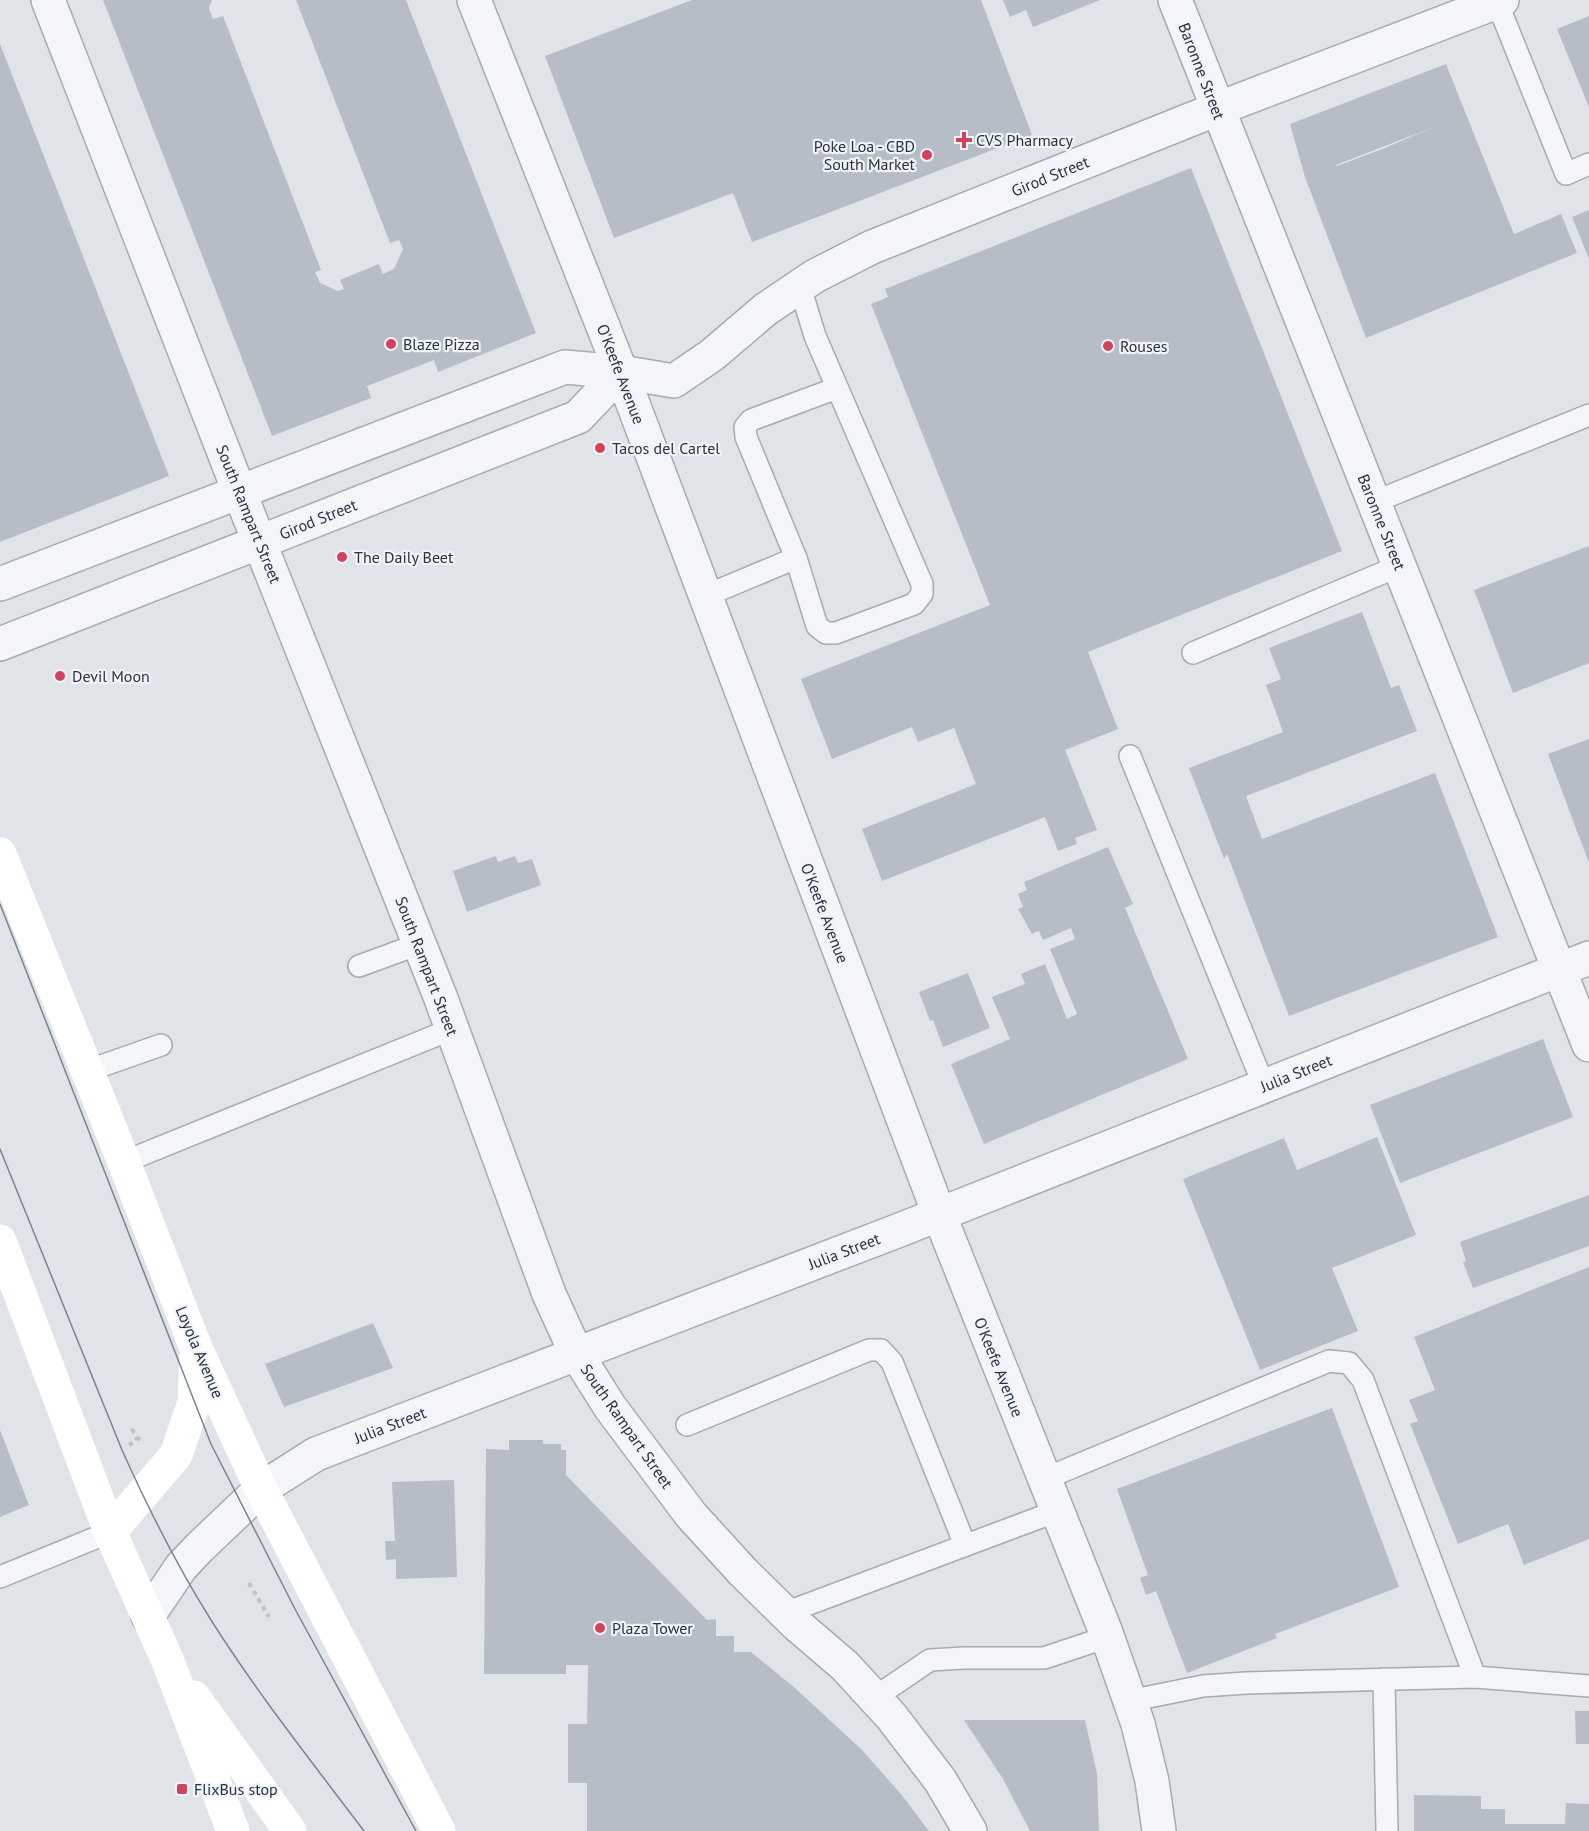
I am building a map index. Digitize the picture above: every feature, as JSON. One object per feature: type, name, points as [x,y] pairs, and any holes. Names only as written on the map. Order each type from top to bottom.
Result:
[{"type":"main road","name":"Loyola Avenue","points":[[3,869],[124,1162],[196,1348],[261,1489],[439,1831]]},
{"type":"main road","points":[[0,1241],[110,1532],[167,1659],[233,1831]]},
{"type":"main road","points":[[110,1532],[176,1455],[194,1402],[196,1348]]},
{"type":"main road","points":[[167,1659],[290,1831]]},
{"type":"street","name":"South Rampart Street","points":[[48,0],[452,1029],[549,1294],[576,1353],[610,1407],[691,1515],[743,1572],[845,1666],[874,1698],[940,1779],[970,1831]]},
{"type":"street","name":"O'Keefe Avenue","points":[[474,0],[621,372],[939,1214],[1107,1637],[1138,1724],[1152,1781],[1159,1831]]},
{"type":"street","name":"Baronne Street","points":[[1175,0],[1399,566],[1574,964],[1589,1045]]},
{"type":"street","name":"Girod Street","points":[[0,584],[565,367],[621,372],[674,381],[712,355],[766,309],[815,276],[872,247],[1500,1]]},
{"type":"street","name":"Girod Street","points":[[0,644],[578,417],[621,372]]},
{"type":"street","name":"Julia Street","points":[[148,1616],[181,1567],[261,1489],[316,1454],[939,1214],[1574,964]]},
{"type":"lane","points":[[1500,1],[1566,174],[1589,164]]},
{"type":"lane","points":[[800,286],[815,336],[922,584],[922,594],[914,604],[836,633],[826,633],[817,626],[796,558],[746,437],[745,428],[751,420],[837,388]]},
{"type":"lane","points":[[1374,502],[1589,415]]},
{"type":"lane","points":[[705,597],[796,558]]},
{"type":"lane","points":[[1193,653],[1399,566]]},
{"type":"lane","points":[[1130,756],[1264,1086]]},
{"type":"lane","points":[[359,966],[419,944]]},
{"type":"lane","points":[[124,1162],[452,1029]]},
{"type":"lane","points":[[87,1071],[161,1045]]},
{"type":"lane","points":[[687,1425],[869,1350],[881,1350],[892,1362],[965,1545]]},
{"type":"lane","points":[[1044,1479],[1329,1361],[1349,1363],[1363,1380],[1475,1677]]},
{"type":"lane","points":[[785,1613],[1057,1511]]},
{"type":"lane","points":[[0,1577],[110,1532]]},
{"type":"lane","points":[[874,1698],[930,1660],[1044,1658],[1107,1637]]},
{"type":"lane","points":[[1130,1701],[1203,1686],[1246,1683],[1475,1677],[1589,1686]]},
{"type":"lane","points":[[1384,1679],[1387,1831]]},
{"type":"path","points":[[132,1429],[137,1440]]},
{"type":"path","points":[[249,1583],[269,1617]]},
{"type":"building","points":[[103,0],[212,0],[209,8],[213,19],[223,16],[321,270],[315,272],[320,283],[338,291],[344,289],[340,280],[379,264],[383,274],[394,269],[403,249],[399,240],[390,243],[296,0],[406,0],[536,333],[438,372],[434,360],[367,386],[371,398],[272,436]]},
{"type":"building","points":[[692,0],[981,0],[1032,135],[752,242],[733,193],[614,238],[545,56]]},
{"type":"building","points":[[1003,0],[1100,0],[1033,27],[1026,10],[1010,17]]},
{"type":"building","points":[[1589,16],[1589,107],[1557,29]]},
{"type":"building","points":[[0,44],[169,476],[0,542]]},
{"type":"building","points":[[1446,64],[1514,234],[1561,214],[1577,253],[1366,338],[1305,177],[1290,124]],"holes":[[[1434,127],[1385,148],[1336,165]]]},
{"type":"building","points":[[1191,168],[1342,551],[1088,652],[1118,729],[1065,750],[1097,830],[1075,838],[1077,844],[1058,851],[1045,817],[882,881],[862,829],[976,784],[954,728],[918,742],[912,727],[832,759],[801,679],[990,605],[871,304],[888,297],[885,289]]},
{"type":"building","points":[[1589,210],[1589,259],[1572,217]]},
{"type":"building","points":[[1589,546],[1589,663],[1513,693],[1474,590]]},
{"type":"building","points":[[1362,612],[1391,688],[1399,685],[1417,731],[1246,796],[1262,839],[1435,773],[1498,937],[1289,1016],[1227,854],[1224,859],[1189,768],[1283,732],[1266,685],[1281,679],[1269,648]]},
{"type":"building","points":[[1589,739],[1589,863],[1548,754]]},
{"type":"building","points":[[1108,847],[1133,904],[1125,908],[1188,1059],[984,1144],[951,1064],[1010,1039],[992,997],[1025,984],[1021,974],[1045,964],[1067,1019],[1077,1014],[1050,949],[1075,939],[1071,928],[1043,940],[1039,931],[1032,934],[1018,909],[1023,907],[1018,894],[1027,890],[1024,882]]},
{"type":"building","points":[[496,856],[498,862],[515,856],[518,863],[532,859],[541,885],[467,912],[453,871]]},
{"type":"building","points":[[968,973],[990,1028],[943,1047],[919,992]]},
{"type":"building","points":[[1543,1039],[1573,1117],[1400,1183],[1370,1105]]},
{"type":"building","points":[[1377,1137],[1416,1235],[1332,1268],[1358,1331],[1260,1370],[1183,1179],[1284,1138],[1297,1170]]},
{"type":"building","points":[[1589,1195],[1589,1246],[1473,1288],[1463,1262],[1466,1261],[1460,1242]]},
{"type":"building","points":[[1589,1267],[1589,1539],[1524,1565],[1508,1524],[1458,1544],[1410,1424],[1418,1421],[1409,1400],[1435,1390],[1414,1337]]},
{"type":"building","points":[[373,1323],[393,1368],[284,1407],[265,1364]]},
{"type":"building","points":[[1332,1408],[1399,1587],[1275,1634],[1277,1638],[1187,1673],[1156,1591],[1146,1595],[1140,1578],[1148,1575],[1117,1489]]},
{"type":"building","points":[[0,1430],[29,1505],[0,1517]]},
{"type":"building","name":"Plaza Tower","points":[[509,1440],[543,1440],[543,1444],[561,1444],[561,1450],[566,1450],[566,1475],[707,1620],[716,1619],[716,1636],[734,1636],[734,1652],[751,1652],[795,1688],[862,1750],[901,1794],[929,1831],[587,1831],[587,1783],[568,1783],[568,1724],[587,1724],[588,1665],[566,1665],[566,1674],[484,1674],[486,1449],[509,1450]]},
{"type":"building","points":[[454,1480],[457,1577],[396,1579],[396,1559],[386,1560],[385,1541],[395,1541],[392,1482]]},
{"type":"building","points":[[1575,1711],[1589,1711],[1589,1744],[1576,1744]]},
{"type":"building","points":[[964,1720],[1085,1720],[1097,1774],[1099,1831],[1030,1831],[1003,1779]]},
{"type":"building","points":[[1414,1795],[1481,1796],[1481,1809],[1505,1809],[1505,1824],[1565,1824],[1566,1803],[1589,1804],[1589,1831],[1414,1831]]},
{"type":"tram line","points":[[0,904],[211,1444],[295,1609],[416,1831]]},
{"type":"tram line","points":[[0,1149],[122,1450],[175,1558],[198,1600],[247,1674],[364,1831]]},
{"type":"place","name":"CVS Pharmacy","points":[[964,140]]},
{"type":"place","name":"Poke Loa - CBD South Market","points":[[927,155]]},
{"type":"place","name":"Blaze Pizza","points":[[391,344]]},
{"type":"place","name":"Rouses","points":[[1108,346]]},
{"type":"place","name":"Tacos del Cartel","points":[[600,448]]},
{"type":"place","name":"The Daily Beet","points":[[342,557]]},
{"type":"place","name":"Devil Moon","points":[[60,676]]},
{"type":"place","name":"Plaza Tower","points":[[600,1628]]},
{"type":"place","name":"FlixBus stop","points":[[182,1789]]}]
